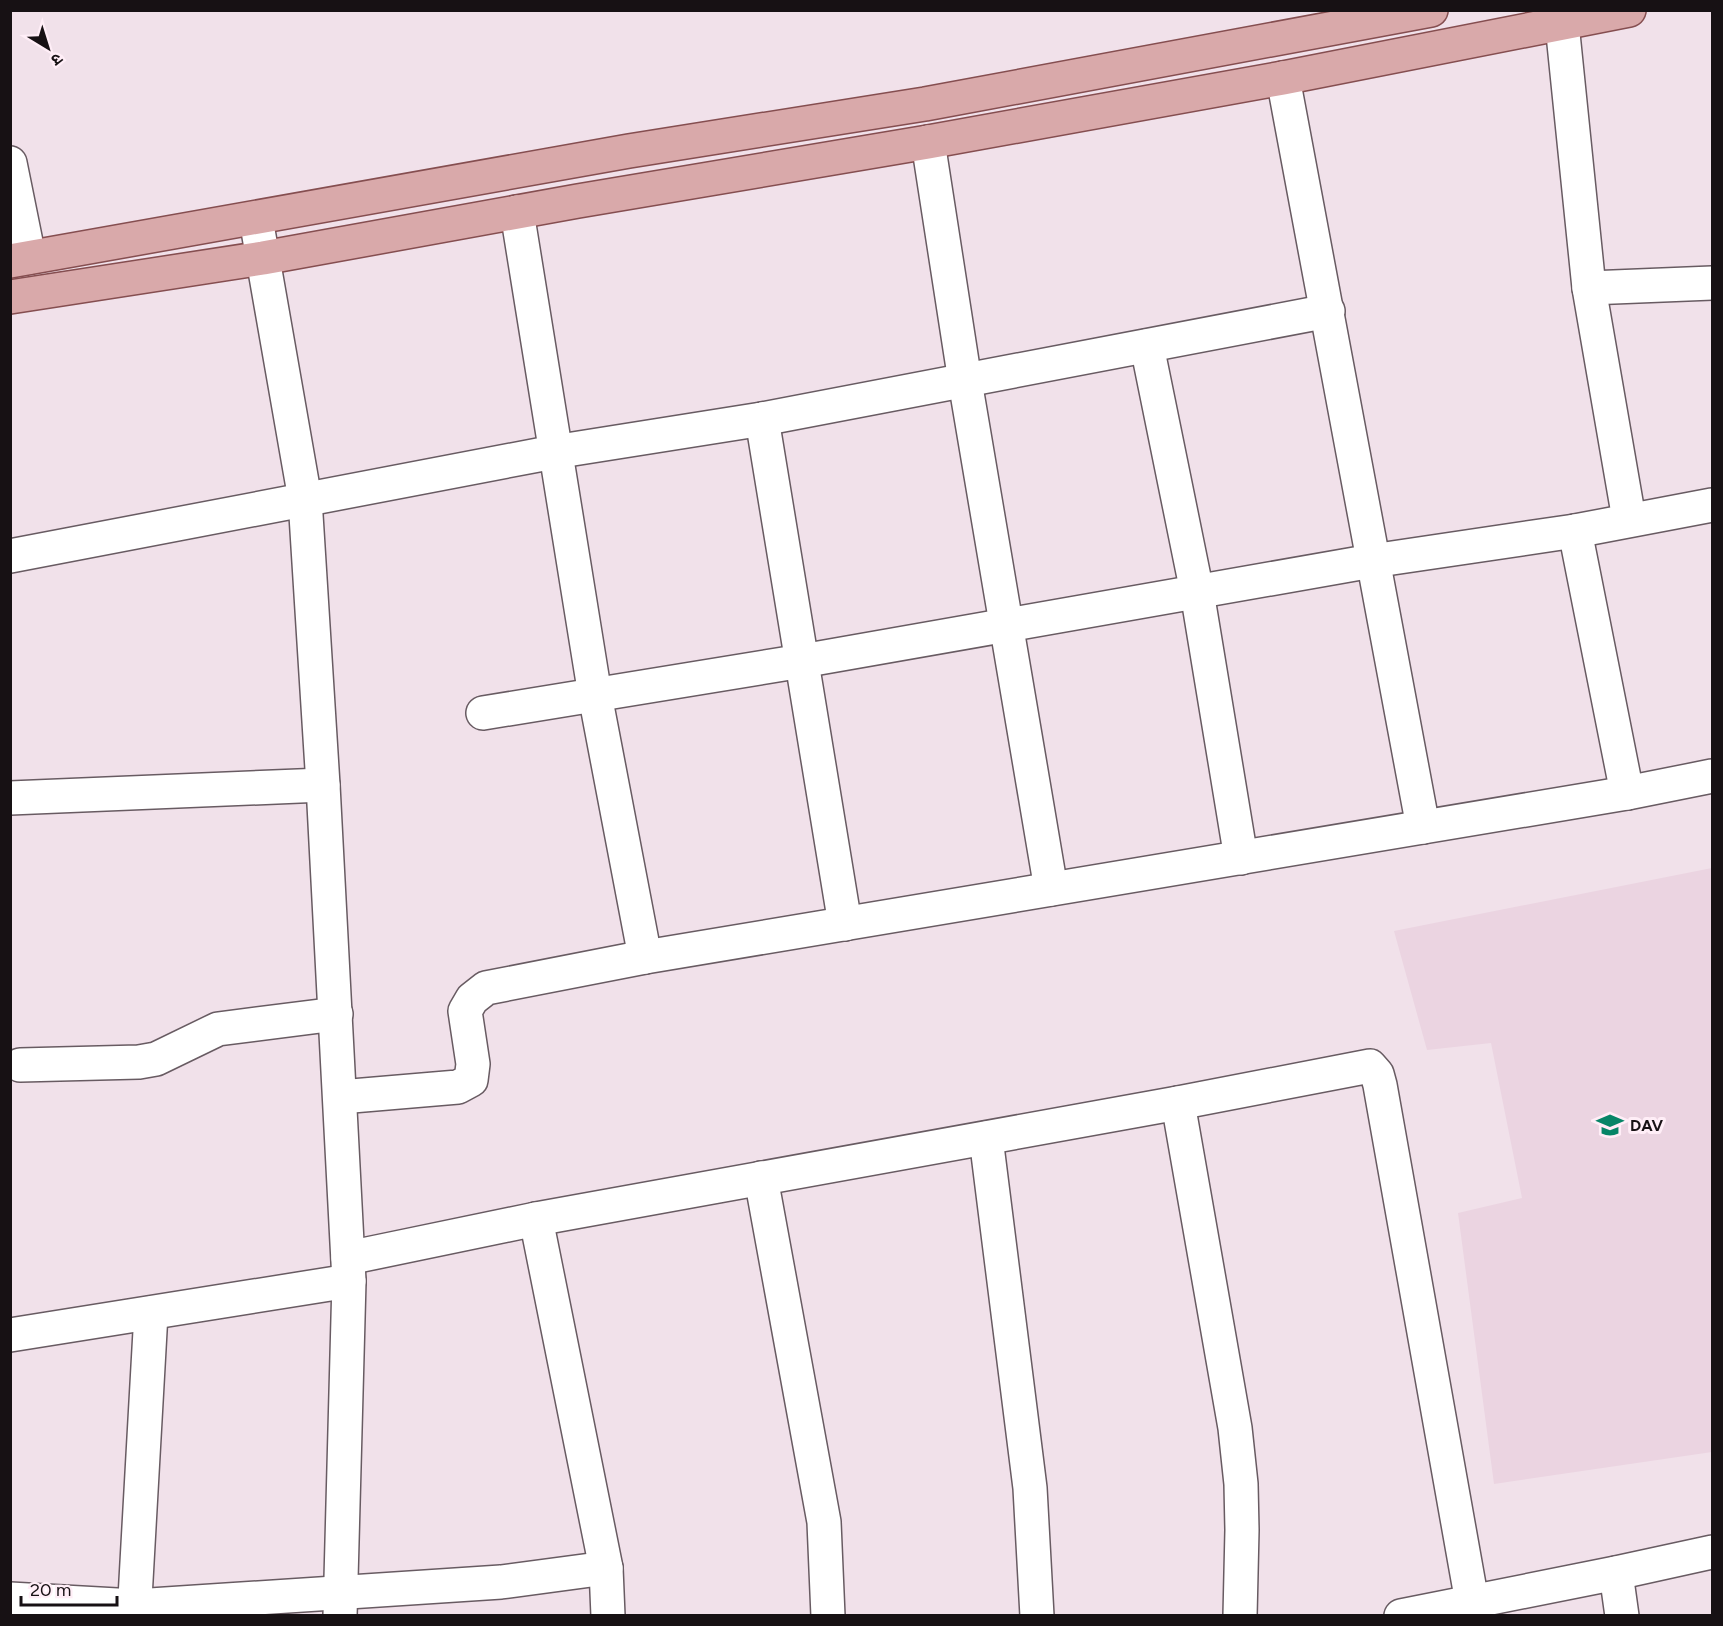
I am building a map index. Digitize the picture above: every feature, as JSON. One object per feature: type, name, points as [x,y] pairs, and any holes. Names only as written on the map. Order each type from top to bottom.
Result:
[{"type":"main road","points":[[20,259],[256,219],[629,151],[925,104],[1431,10]]},
{"type":"main road","points":[[10,297],[263,258],[928,142],[1283,78],[1629,10]]},
{"type":"street","points":[[1562,24],[1589,288],[1629,519]]},
{"type":"street","points":[[1283,78],[1423,827]]},
{"type":"street","points":[[928,142],[1005,626],[1051,890]]},
{"type":"street","points":[[10,163],[20,259]]},
{"type":"street","points":[[517,212],[595,695],[645,957]]},
{"type":"street","points":[[256,219],[305,499],[323,785],[348,1269],[341,1604]]},
{"type":"street","points":[[1589,288],[1713,283]]},
{"type":"street","points":[[10,556],[554,452],[762,419],[1328,311]]},
{"type":"street","points":[[1147,346],[1197,592],[1241,858]]},
{"type":"street","points":[[762,419],[844,924]]},
{"type":"street","points":[[483,713],[802,661],[1372,561],[1575,531],[1713,505]]},
{"type":"street","points":[[1575,531],[1627,793]]},
{"type":"street","points":[[340,1097],[458,1087],[471,1080],[473,1064],[465,1011],[472,999],[486,988],[645,957],[1627,793],[1713,776]]},
{"type":"street","points":[[10,798],[323,785]]},
{"type":"street","points":[[20,1065],[140,1062],[156,1059],[218,1029],[336,1014]]},
{"type":"street","points":[[10,1335],[151,1313],[348,1269],[536,1219],[1370,1066],[1377,1074],[1472,1602]]},
{"type":"street","points":[[1178,1103],[1235,1428],[1242,1507],[1240,1616]]},
{"type":"street","points":[[986,1138],[1030,1488],[1037,1616]]},
{"type":"street","points":[[761,1178],[824,1522],[828,1616]]},
{"type":"street","points":[[536,1219],[606,1568],[608,1616]]},
{"type":"street","points":[[134,1611],[151,1313]]},
{"type":"street","points":[[1401,1616],[1713,1552]]},
{"type":"street","points":[[10,1599],[134,1611],[341,1604],[606,1568]]},
{"type":"street","points":[[1616,1573],[1622,1616]]},
{"type":"shaded area","name":"DAV","points":[[1712,868],[1712,1452],[1494,1484],[1458,1213],[1522,1198],[1491,1043],[1427,1050],[1394,931]]},
{"type":"place","name":"DAV","points":[[1610,1125]]}]
